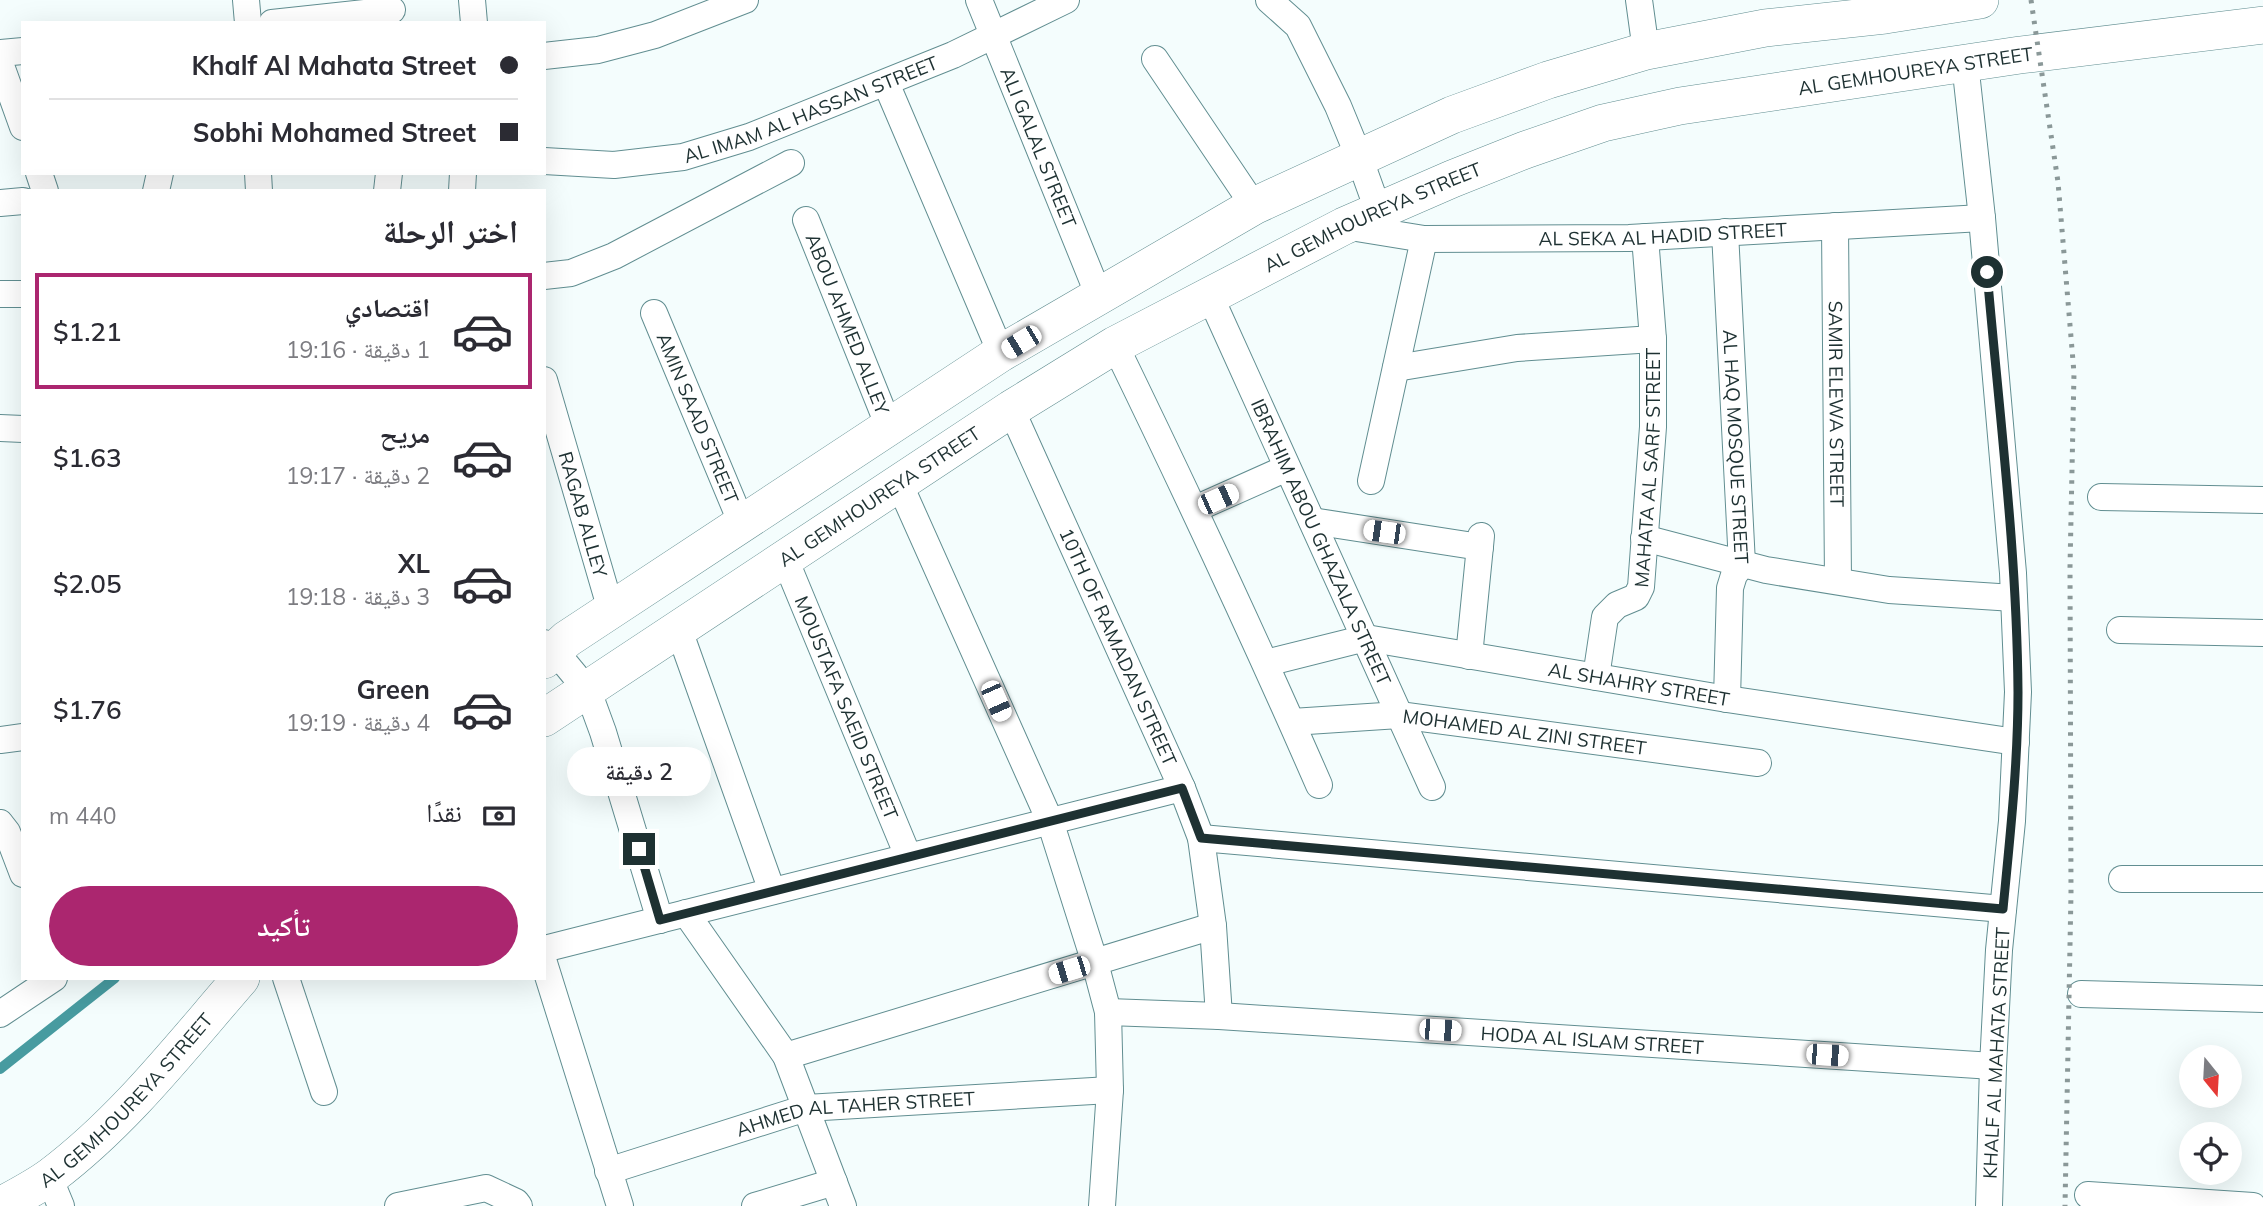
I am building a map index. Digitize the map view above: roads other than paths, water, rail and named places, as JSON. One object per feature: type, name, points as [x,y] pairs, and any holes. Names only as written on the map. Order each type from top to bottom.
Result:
[{"type":"main road","points":[[547,651],[1001,353],[1254,206],[1359,157],[1452,115],[1548,80],[1646,51],[1884,8],[1980,0]]},
{"type":"main road","name":"AL GEMHOUREYA STREET","points":[[546,717],[1011,409],[1115,345],[1344,226],[1525,150],[1602,123],[1680,106],[1965,63],[2263,25]]},
{"type":"main road","name":"AL GEMHOUREYA STREET","points":[[0,1206],[55,1192],[96,1139],[132,1103],[239,980]]},
{"type":"street","points":[[246,0],[248,21]]},
{"type":"street","points":[[472,0],[474,21]]},
{"type":"street","points":[[546,56],[598,50],[655,35],[692,10],[745,0]]},
{"type":"street","name":"ALI GALAL STREET","points":[[979,0],[1099,296]]},
{"type":"street","name":"AL IMAM AL HASSAN STREET","points":[[546,161],[614,165],[683,157],[749,137],[953,55],[1066,0]]},
{"type":"street","points":[[1269,0],[1298,26],[1338,106],[1378,210]]},
{"type":"street","points":[[1639,0],[1646,51]]},
{"type":"street","points":[[292,21],[392,11]]},
{"type":"street","points":[[0,53],[21,51]]},
{"type":"street","points":[[1155,59],[1254,206]]},
{"type":"street","points":[[0,63],[21,121]]},
{"type":"street","name":"KHALF AL MAHATA STREET","points":[[1965,63],[1982,218],[2014,598],[2018,692],[2012,821],[1998,950],[1989,1206]]},
{"type":"street","points":[[886,83],[1001,353]]},
{"type":"street","points":[[546,275],[571,273],[614,256],[791,163]]},
{"type":"street","points":[[0,203],[21,201]]},
{"type":"street","name":"AL SEKA AL HADID STREET","points":[[1344,226],[1424,239],[1645,237],[1982,218]]},
{"type":"street","name":"ABOU AHMED ALLEY","points":[[806,220],[890,427]]},
{"type":"street","name":"SAMIR ELEWA STREET","points":[[1835,226],[1838,581]]},
{"type":"street","name":"AL HAQ MOSQUE STREET","points":[[1725,232],[1742,564],[1734,575],[1730,588],[1727,699]]},
{"type":"street","name":"MAHATA AL SARF STREET","points":[[1596,677],[1605,617],[1616,606],[1636,597],[1642,587],[1653,427],[1653,340],[1645,237]]},
{"type":"street","points":[[1371,481],[1424,239]]},
{"type":"street","points":[[0,294],[21,294]]},
{"type":"street","name":"IBRAHIM ABOU GHAZALA STREET","points":[[1210,296],[1432,787]]},
{"type":"street","name":"AMIN SAAD STREET","points":[[654,313],[742,524]]},
{"type":"street","points":[[1396,368],[1517,348],[1653,340]]},
{"type":"street","points":[[1115,345],[1195,509],[1319,785]]},
{"type":"street","name":"RAGAB ALLEY","points":[[546,387],[611,610]]},
{"type":"street","name":"10TH OF RAMADAN STREET","points":[[1011,409],[1182,788],[1201,838],[1213,926],[1219,1016]]},
{"type":"street","points":[[0,428],[21,429]]},
{"type":"street","points":[[1195,509],[1287,468]]},
{"type":"street","points":[[899,483],[1050,821],[1095,963],[1108,1012],[1110,1090],[1102,1206]]},
{"type":"street","points":[[2101,496],[2263,500]]},
{"type":"street","points":[[1312,521],[1481,541],[1469,656]]},
{"type":"street","points":[[1644,538],[1766,570],[1889,590],[2014,598]]},
{"type":"street","name":"MOUSTAFA SAEID STREET","points":[[785,559],[908,856]]},
{"type":"street","points":[[679,630],[772,891]]},
{"type":"street","points":[[2120,630],[2263,633]]},
{"type":"street","name":"AL SHAHRY STREET","points":[[1266,663],[1366,638],[1727,699],[2016,742]]},
{"type":"street","points":[[547,651],[588,691],[660,920]]},
{"type":"street","name":"MOHAMED AL ZINI STREET","points":[[1292,722],[1399,715],[1758,763]]},
{"type":"street","points":[[0,740],[21,737]]},
{"type":"street","points":[[546,948],[1182,788]]},
{"type":"street","points":[[0,823],[7,832],[21,869]]},
{"type":"street","points":[[1201,838],[2003,909]]},
{"type":"street","points":[[2122,879],[2263,879]]},
{"type":"street","points":[[686,913],[786,1056],[838,1194],[755,1206]]},
{"type":"street","points":[[786,1056],[1213,926]]},
{"type":"street","points":[[546,970],[620,1206]]},
{"type":"street","points":[[0,1014],[51,980]]},
{"type":"street","points":[[287,980],[324,1092]]},
{"type":"street","points":[[2081,994],[2263,999]]},
{"type":"street","name":"HODA AL ISLAM STREET","points":[[1108,1012],[1219,1016],[1993,1066]]},
{"type":"street","name":"AHMED AL TAHER STREET","points":[[608,1171],[806,1108],[1110,1090]]},
{"type":"street","points":[[398,1206],[486,1188],[519,1206]]},
{"type":"street","points":[[2088,1195],[2253,1206]]},
{"type":"waterway","points":[[0,1069],[112,980]]},
{"type":"railway","points":[[2031,0],[2058,182],[2074,373],[2070,567],[2071,893],[2065,1206]]}]
